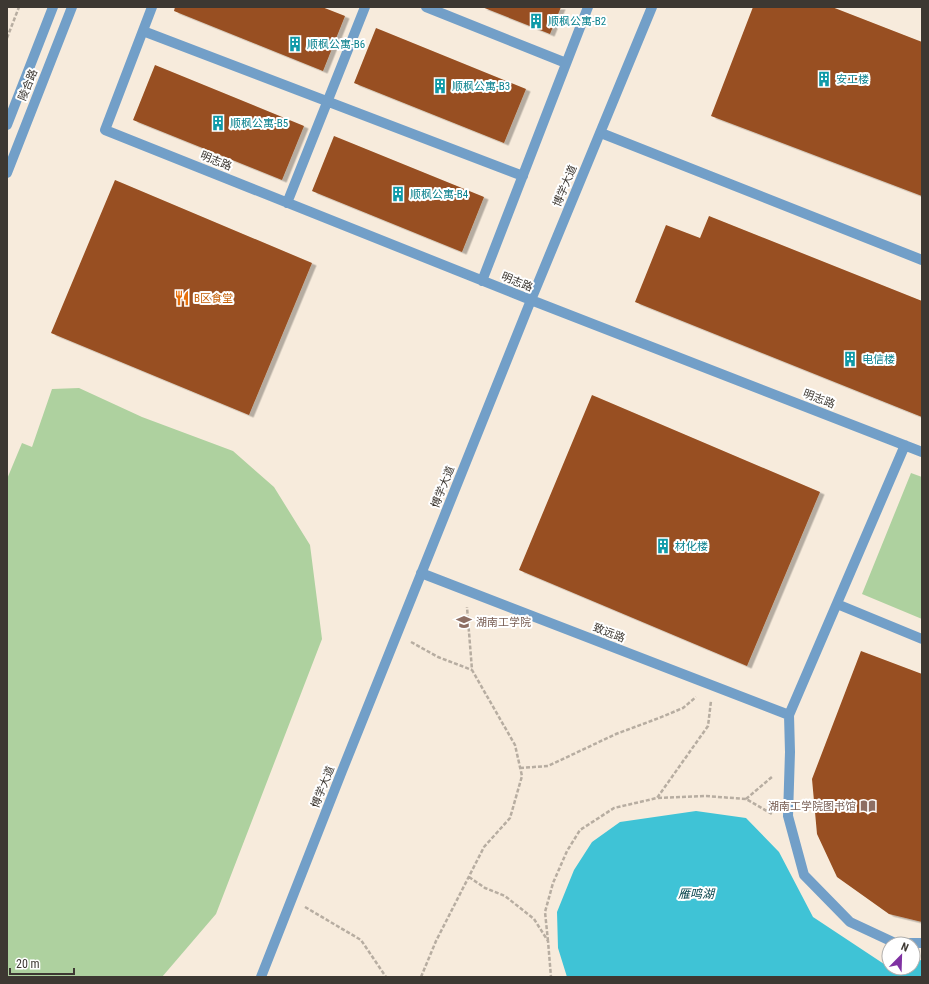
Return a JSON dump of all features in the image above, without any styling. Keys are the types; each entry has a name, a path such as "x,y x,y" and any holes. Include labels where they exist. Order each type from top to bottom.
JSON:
{"street":[{"name":"陵合路","path":"7,126 53,7"},
{"name":"陵合路","path":"7,172 72,7"},
{"path":"152,7 143,31 522,176"},
{"path":"287,202 365,7"},
{"path":"426,7 566,63"},
{"path":"482,281 588,7"},
{"name":"博学大道","path":"261,977 531,300 652,7"},
{"name":"明志路","path":"143,31 105,130 482,281 922,452"},
{"path":"7,126 22,134"},
{"path":"600,133 922,260"},
{"path":"905,445 789,715 788,816 804,875 850,922 896,943 922,943"},
{"name":"致远路","path":"421,573 789,715"},
{"path":"837,604 922,639"}],"path":[{"path":"7,38 20,7"},
{"path":"421,977 436,941 484,847 510,818 522,776 514,745 472,670 465,590"},
{"path":"397,634 438,657 472,670"},
{"path":"520,768 548,766 616,734 683,708 710,685"},
{"path":"657,798 708,726 711,698 710,685"},
{"path":"746,799 789,763"},
{"path":"550,977 551,972 545,912 553,883 567,852 580,830 614,808 657,798 706,796 746,799 790,824"},
{"path":"469,877 485,888 505,896 534,919 548,941"},
{"path":"292,899 361,940 386,977"}],"green space":[{"path":"79,388 142,417 233,451 274,487 310,545 322,639 216,914 162,977 7,977 7,479 22,443 32,447 52,389"},
{"path":"911,473 922,477 922,619 862,594"}],"water":[{"name":"雁鸣湖","path":"696,811 746,818 779,852 813,917 881,962 881,976 921,976 922,960 922,977 567,977 558,948 557,912 574,870 592,842 620,822"}],"building":[{"name":"顺枫公寓-B6","path":"175,7 322,7 345,16 323,71 174,11"},
{"name":"顺枫公寓-B2","path":"482,7 561,7 550,34"},
{"name":"安工楼","path":"753,7 832,7 922,42 922,196 711,116"},
{"name":"顺枫公寓-B3","path":"376,28 526,89 504,143 354,83"},
{"name":"顺枫公寓-B5","path":"155,65 304,126 282,180 133,120"},
{"name":"顺枫公寓-B4","path":"334,136 484,197 462,252 312,191"},
{"name":"B区食堂","path":"115,180 312,263 249,415 51,333"},
{"name":"电信楼","path":"709,216 922,301 922,417 635,302 666,225 700,238"},
{"name":"材化楼","path":"592,395 820,492 747,666 519,570"},
{"name":"湖南工学院图书馆","path":"861,651 922,674 922,922 889,914 837,877 817,834 812,779"}],"place":[{"name":"顺枫公寓-B2","path":"536,21"},
{"name":"顺枫公寓-B6","path":"295,44"},
{"name":"安工楼","path":"824,79"},
{"name":"顺枫公寓-B3","path":"440,86"},
{"name":"顺枫公寓-B5","path":"218,123"},
{"name":"顺枫公寓-B4","path":"398,194"},
{"name":"B区食堂","path":"182,298"},
{"name":"电信楼","path":"850,359"},
{"name":"材化楼","path":"663,546"},
{"name":"湖南工学院","path":"464,622"},
{"name":"湖南工学院图书馆","path":"868,806"}]}
